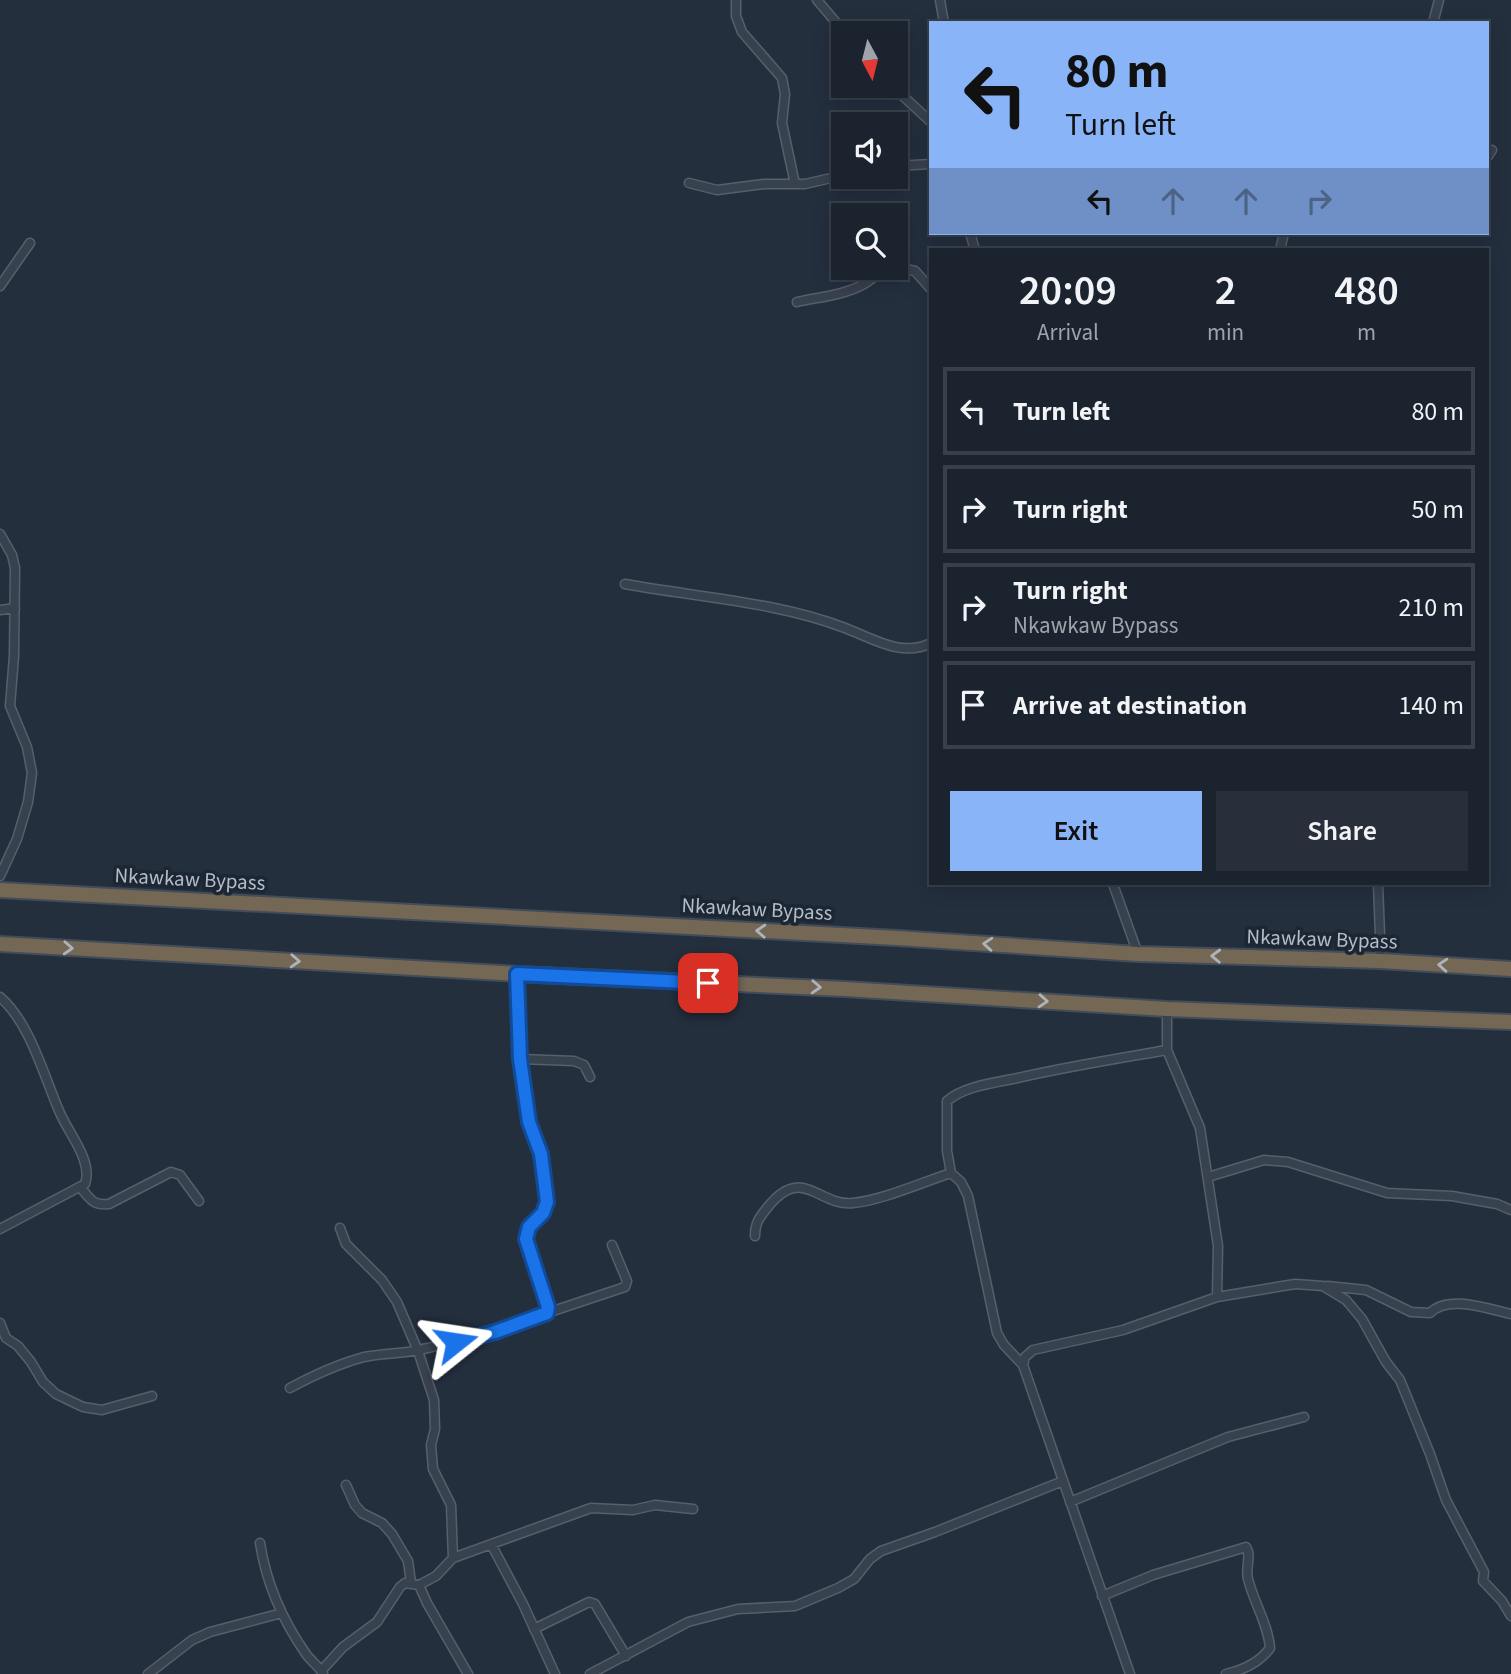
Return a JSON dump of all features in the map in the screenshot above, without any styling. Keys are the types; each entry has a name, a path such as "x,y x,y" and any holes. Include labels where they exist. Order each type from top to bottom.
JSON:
{"highway":[{"name":"Nkawkaw Bypass","path":"0,890 883,937 1138,954 1381,961 1511,969"},
{"path":"0,944 1167,1009 1511,1022"}],"street":[{"path":"736,0 736,16 742,32 782,78 785,94 782,123 795,184"},
{"path":"817,0 835,21"},
{"path":"940,0 944,21"},
{"path":"1434,21 1439,0"},
{"path":"905,98 929,120"},
{"path":"908,165 929,164"},
{"path":"689,183 717,190 764,184 805,184 831,178"},
{"path":"0,286 30,243"},
{"path":"908,270 915,271 929,288"},
{"path":"797,302 838,293 865,284 869,280"},
{"path":"0,534 12,555 15,568 10,706 27,747 32,773 30,794 17,839 0,876"},
{"path":"625,584 740,602 832,623 894,649 922,648 929,644"},
{"path":"0,610 15,608"},
{"path":"1113,885 1138,954"},
{"path":"1378,885 1381,961"},
{"path":"517,974 520,1059 529,1122 541,1154 547,1202 543,1213 529,1227 526,1239 546,1298 547,1313"},
{"path":"0,997 19,1019 83,1160 87,1179 80,1187 0,1229"},
{"path":"1167,1009 1167,1050 1200,1128 1219,1259 1217,1297"},
{"path":"1129,1674 1023,1365 1003,1345 997,1333 968,1196 961,1182 951,1173 947,1151 946,1105 947,1101 957,1094 1062,1068 1167,1050"},
{"path":"520,1059 574,1061 584,1065 590,1077"},
{"path":"1208,1177 1264,1160 1288,1162 1387,1193 1452,1196 1511,1210"},
{"path":"80,1187 94,1203 108,1204 171,1172 180,1175 199,1201"},
{"path":"755,1236 755,1224 775,1197 785,1191 800,1187 849,1204 951,1173"},
{"path":"340,1228 345,1244 382,1280 397,1302 418,1350 434,1400 435,1429 431,1446 433,1469 451,1505 453,1558"},
{"path":"290,1388 321,1371 366,1357 418,1350 495,1332 625,1287 626,1281 612,1245"},
{"path":"1023,1365 1025,1357 1033,1350 1123,1330 1217,1297 1295,1284 1366,1290 1411,1312 1430,1313 1445,1304 1471,1305 1511,1314"},
{"path":"1323,1286 1346,1300 1362,1319 1386,1362 1400,1380 1446,1500 1484,1572 1483,1581 1502,1601 1511,1616"},
{"path":"0,1322 3,1341 18,1346 32,1362 43,1382 56,1394 83,1407 102,1410 152,1396"},
{"path":"1070,1502 1228,1437 1304,1417"},
{"path":"590,1674 688,1622 738,1609 795,1605 838,1588 854,1579 870,1559 881,1551 1063,1481"},
{"path":"346,1485 355,1505 362,1513 382,1522 392,1534 408,1561 415,1584 468,1674"},
{"path":"260,1543 264,1566 282,1614 306,1655 323,1672 344,1647 377,1622 400,1587 436,1576 453,1558 591,1508 633,1510 655,1505 692,1509"},
{"path":"491,1544 555,1674"},
{"path":"1102,1596 1153,1576 1246,1547 1249,1552 1247,1574 1263,1618 1270,1648 1250,1665 1226,1674"},
{"path":"534,1629 589,1602 595,1604 626,1656"},
{"path":"148,1674 192,1640 282,1614"}],"route":[{"path":"456,1342 495,1332 547,1313 548,1307 526,1239 529,1227 543,1213 547,1202 541,1154 529,1122 520,1059 517,974 708,983"}]}
